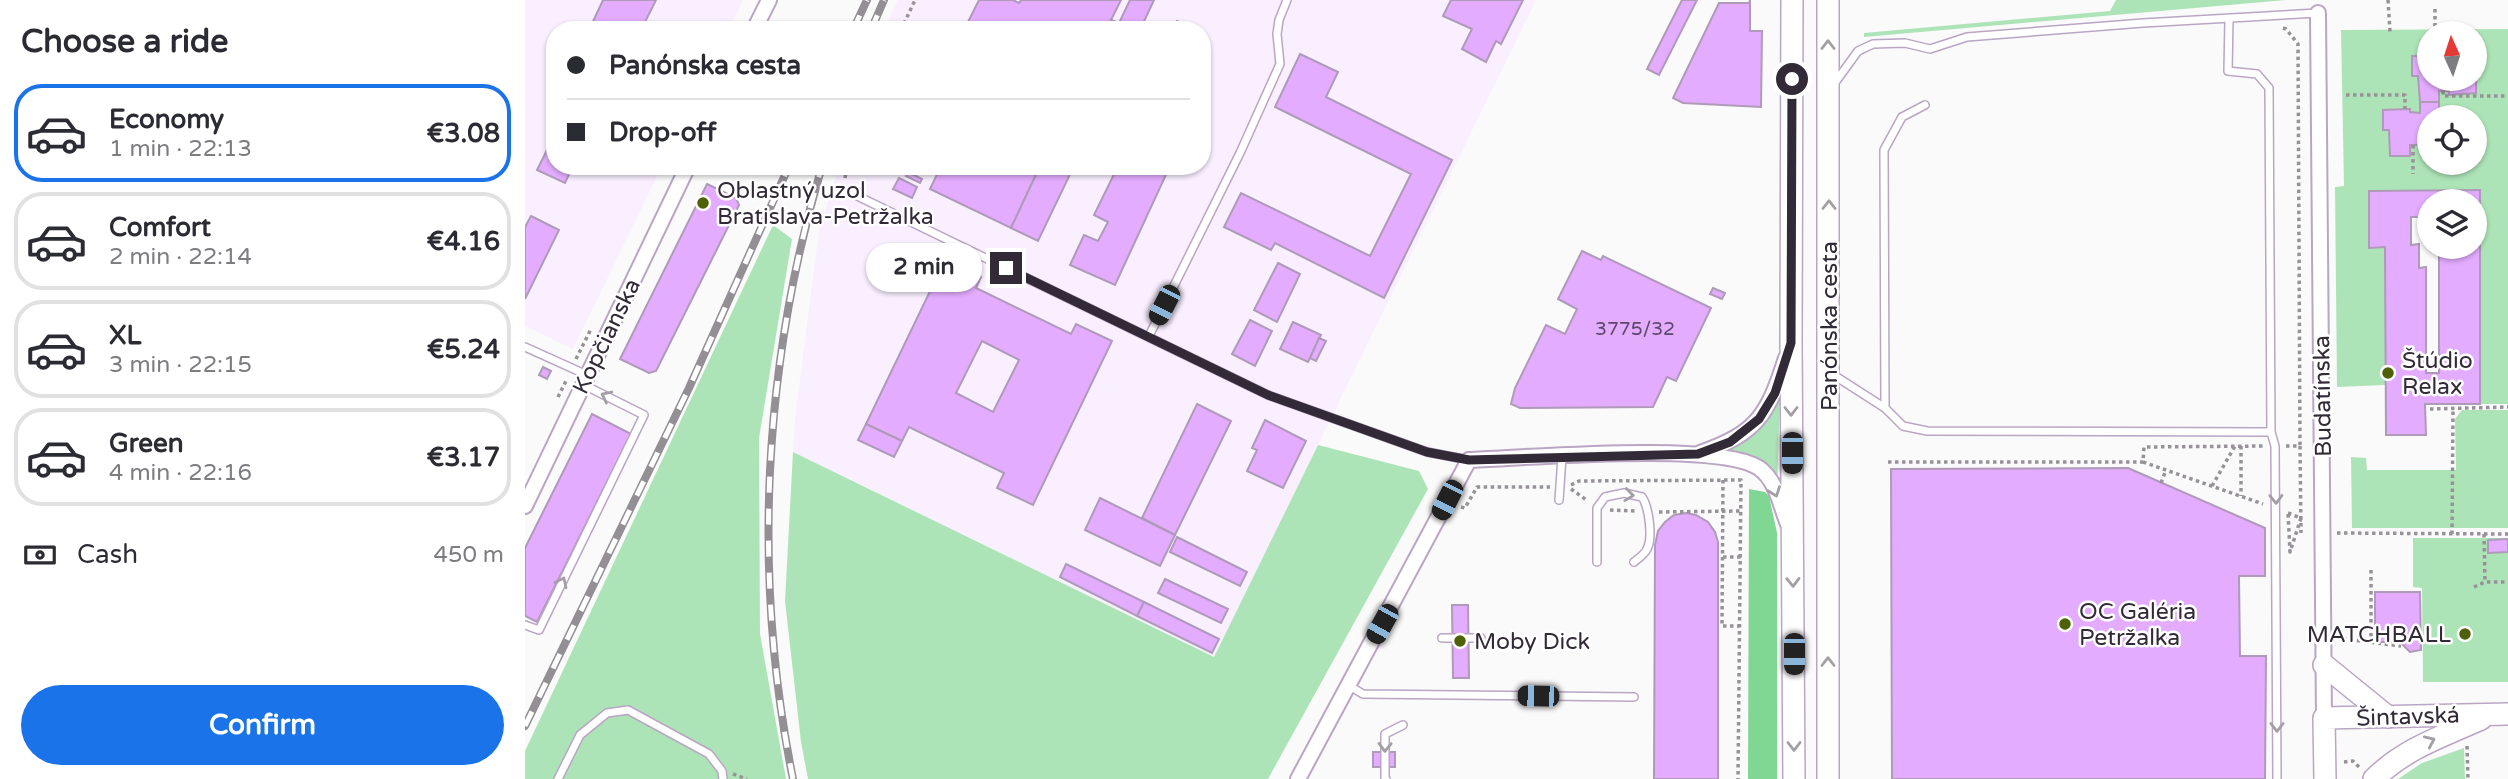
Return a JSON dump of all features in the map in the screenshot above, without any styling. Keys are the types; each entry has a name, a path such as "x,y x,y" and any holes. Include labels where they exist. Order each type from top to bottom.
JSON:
{"main road":[{"name":"Panónska cesta","path":"1792,0 1794,779"},
{"name":"Panónska cesta","path":"1828,0 1828,779"},
{"path":"2324,665 2388,717"},
{"name":"Šintavská","path":"2324,718 2500,714"},
{"name":"Šintavská","path":"2368,774 2390,765 2418,747 2500,714"},
{"name":"Budatínska","path":"2324,718 2325,779"}],"street":[{"path":"758,21 769,0"},
{"name":"Budatínska","path":"2318,13 2324,718"},
{"name":"Kopčianska","path":"525,506 684,175"},
{"path":"1698,454 1730,442 1759,419 1775,393 1791,343"},
{"path":"1298,779 1469,460 1698,454 1746,463 1763,472 1776,491 1792,536"}],"lane":[{"path":"1149,337 1240,153 1280,64 1277,34 1287,0"},
{"path":"1829,91 1855,55 1866,46 1905,43 1930,49 1967,37 2318,13"},
{"path":"2229,19 2228,71 2257,74 2269,88 2277,779"},
{"path":"1885,408 1884,150 1902,117 1925,105"},
{"path":"843,190 1268,395 1427,452 1469,460"},
{"path":"525,346 644,415 539,630 525,625"},
{"path":"1829,372 1885,408 1903,426 1927,431 2271,432"},
{"path":"1559,500 1562,457"},
{"path":"1597,562 1597,508 1602,499 1615,494 1639,495 1645,500 1649,512 1649,546 1634,562"},
{"path":"1441,638 1481,638"},
{"path":"1347,685 1363,694 1634,697"},
{"path":"558,779 580,735 607,713 628,710 709,754 722,771 723,779"},
{"path":"1387,779 1385,734 1403,725"}],"path":[{"path":"905,21 915,0"},
{"path":"2388,0 2390,32"},
{"path":"2435,9 2435,21"},
{"path":"2273,16 2274,24 2287,29 2298,44 2301,533"},
{"path":"2443,91 2443,96 2508,96"},
{"path":"2346,95 2405,95 2405,109"},
{"path":"2413,145 2413,173"},
{"path":"2430,409 2508,407"},
{"path":"2452,534 2453,409"},
{"path":"2212,486 2235,446"},
{"path":"2241,446 2241,496"},
{"path":"2143,462 2144,447 2266,446"},
{"path":"2286,446 2300,446"},
{"path":"1888,462 2143,462 2269,506"},
{"path":"2161,483 2166,470"},
{"path":"1723,480 1723,626 1740,626"},
{"path":"1465,508 1477,487 1568,486 1579,481 1741,480 1738,779"},
{"path":"1649,512 1741,511"},
{"path":"2288,513 2301,518 2298,529 2290,552 2288,513"},
{"path":"2337,533 2508,534"},
{"path":"2484,534 2485,582"},
{"path":"1723,557 1741,557"},
{"path":"2371,570 2371,643"},
{"path":"2474,587 2485,582 2508,583"},
{"path":"2350,640 2401,646"},
{"path":"2467,743 2468,779"},
{"path":"2340,762 2353,761 2368,774"}],"shaded area":[{"path":"525,0 743,0 733,21 546,21 546,175 658,175 573,349 525,326"},
{"path":"898,0 1536,0 1214,657 793,452 819,231 836,175 1211,175 1211,21 888,21"}],"green space":[{"path":"2116,0 2286,0 1864,37 1864,33 2110,11"},
{"path":"2487,29 2508,29 2508,404 2480,404 2479,259 2487,259 2487,189 2369,191 2369,247 2385,247 2385,385 2337,387 2335,187 2344,186 2341,30 2417,30 2417,91 2487,91"},
{"path":"773,225 792,239 759,438 760,634 786,779 525,779 525,751"},
{"path":"1780,399 1777,486 1761,462 1722,451 1742,443 1757,432"},
{"path":"2462,410 2508,410 2508,528 2352,528 2351,457 2366,458 2367,470 2456,470 2455,419"},
{"path":"1318,445 1419,471 1428,489 1268,779 808,779 801,742 785,601 793,452 1214,657"},
{"path":"1749,489 1765,492 1769,496 1777,533 1777,779 1748,779"},
{"name":"MATCHBALL","path":"2413,538 2508,538 2508,682 2423,682 2422,588 2413,587"},
{"path":"2464,748 2465,779 2398,779 2422,763"}],"building":[{"path":"603,0 656,0 646,21 593,21"},
{"path":"979,0 1013,0 1019,3 1021,0 1121,0 1110,21 968,21"},
{"path":"1130,0 1154,0 1144,21 1120,21"},
{"path":"1451,0 1523,0 1501,44 1496,41 1486,62 1462,49 1472,29 1443,16"},
{"path":"1682,0 1697,0 1659,75 1647,69"},
{"path":"1750,0 1750,31 1762,31 1761,107 1683,103 1673,98 1719,3 1749,3"},
{"path":"1300,54 1338,72 1326,97 1452,160 1384,298 1275,243 1271,250 1224,227 1241,193 1370,256 1411,174 1275,107"},
{"path":"2412,56 2417,56 2417,76 2412,76"},
{"path":"2419,91 2439,91 2439,102 2420,102"},
{"path":"2449,91 2476,91 2476,93 2449,95"},
{"path":"2420,102 2439,102 2439,105 2420,105"},
{"path":"2410,109 2410,112 2417,113 2417,145 2410,145 2410,156 2390,156 2389,130 2383,130 2383,110"},
{"path":"546,152 546,174 537,170"},
{"path":"548,175 569,175 565,183"},
{"path":"914,175 922,179 920,183 906,176"},
{"path":"937,175 1036,175 1011,228 930,189"},
{"path":"1036,175 1070,175 1038,241 1011,228"},
{"path":"1114,175 1166,175 1115,285 1070,265 1084,235 1098,241 1108,222 1094,215"},
{"path":"899,178 917,187 912,198 893,189"},
{"path":"707,184 736,198 739,205 656,371 649,373 620,359"},
{"path":"2369,191 2417,191 2417,217 2411,217 2411,245 2417,244 2419,268 2426,267 2426,373 2439,373 2439,259 2480,259 2480,404 2425,404 2426,435 2386,435 2385,247 2369,248"},
{"path":"531,216 559,230 525,299 525,227"},
{"path":"1582,251 1601,260 1603,256 1711,308 1676,381 1667,377 1653,407 1520,408 1511,404 1515,388 1546,325 1565,334 1577,309 1558,299"},
{"path":"945,260 981,277 976,288 1071,334 1076,324 1112,341 1033,505 997,488 1004,473 909,427 902,441 866,424","holes":["982,341 1019,360 993,412 956,393"]},
{"path":"1278,263 1300,274 1277,322 1254,310"},
{"path":"1713,288 1725,293 1722,299 1710,294"},
{"path":"1250,320 1272,331 1255,366 1232,354"},
{"path":"1293,322 1321,335 1308,362 1280,349"},
{"path":"1319,338 1326,341 1316,361 1310,358"},
{"path":"543,367 551,371 547,379 539,375"},
{"path":"1197,404 1231,421 1175,535 1142,518"},
{"path":"592,414 631,434 537,622 525,616 525,548"},
{"path":"1265,420 1306,441 1283,488 1247,471 1257,450 1252,448"},
{"path":"866,424 902,441 894,457 858,440"},
{"name":"OC Galéria Petržalka","path":"2128,468 2265,528 2265,576 2239,576 2240,656 2266,656 2265,779 1892,779 1891,469"},
{"path":"1100,498 1175,535 1160,566 1085,530"},
{"path":"1686,513 1708,522 1718,542 1718,779 1654,779 1655,545 1658,531 1665,522 1674,515"},
{"path":"1177,537 1247,572 1240,586 1170,552"},
{"path":"2508,539 2508,552 2488,553 2488,540"},
{"path":"1066,564 1144,602 1137,616 1060,577"},
{"path":"1165,579 1228,609 1221,623 1158,593"},
{"path":"2375,592 2420,592 2421,650 2410,652 2400,642 2375,642"},
{"path":"1144,602 1219,639 1212,653 1137,616"},
{"name":"Moby Dick","path":"1452,605 1468,605 1469,678 1453,678"},
{"path":"1373,752 1395,752 1395,767 1373,767"}],"railway":[{"path":"857,21 867,0"},
{"path":"875,21 884,0"},
{"path":"525,726 689,388 785,175"},
{"path":"793,779 780,703 772,626 770,471 776,394 787,317 802,241 820,175"}],"place":[{"name":"Oblastný uzol Bratislava-Petržalka","path":"703,203"},
{"name":"Štúdio Relax","path":"2388,373"},
{"name":"OC Galéria Petržalka","path":"2065,624"},
{"name":"MATCHBALL","path":"2465,634"},
{"name":"Moby Dick","path":"1460,641"}],"route":[{"path":"1006,268 1268,395 1427,452 1469,460 1698,454 1730,442 1752,426 1766,411 1775,393 1791,343 1792,79"}]}
